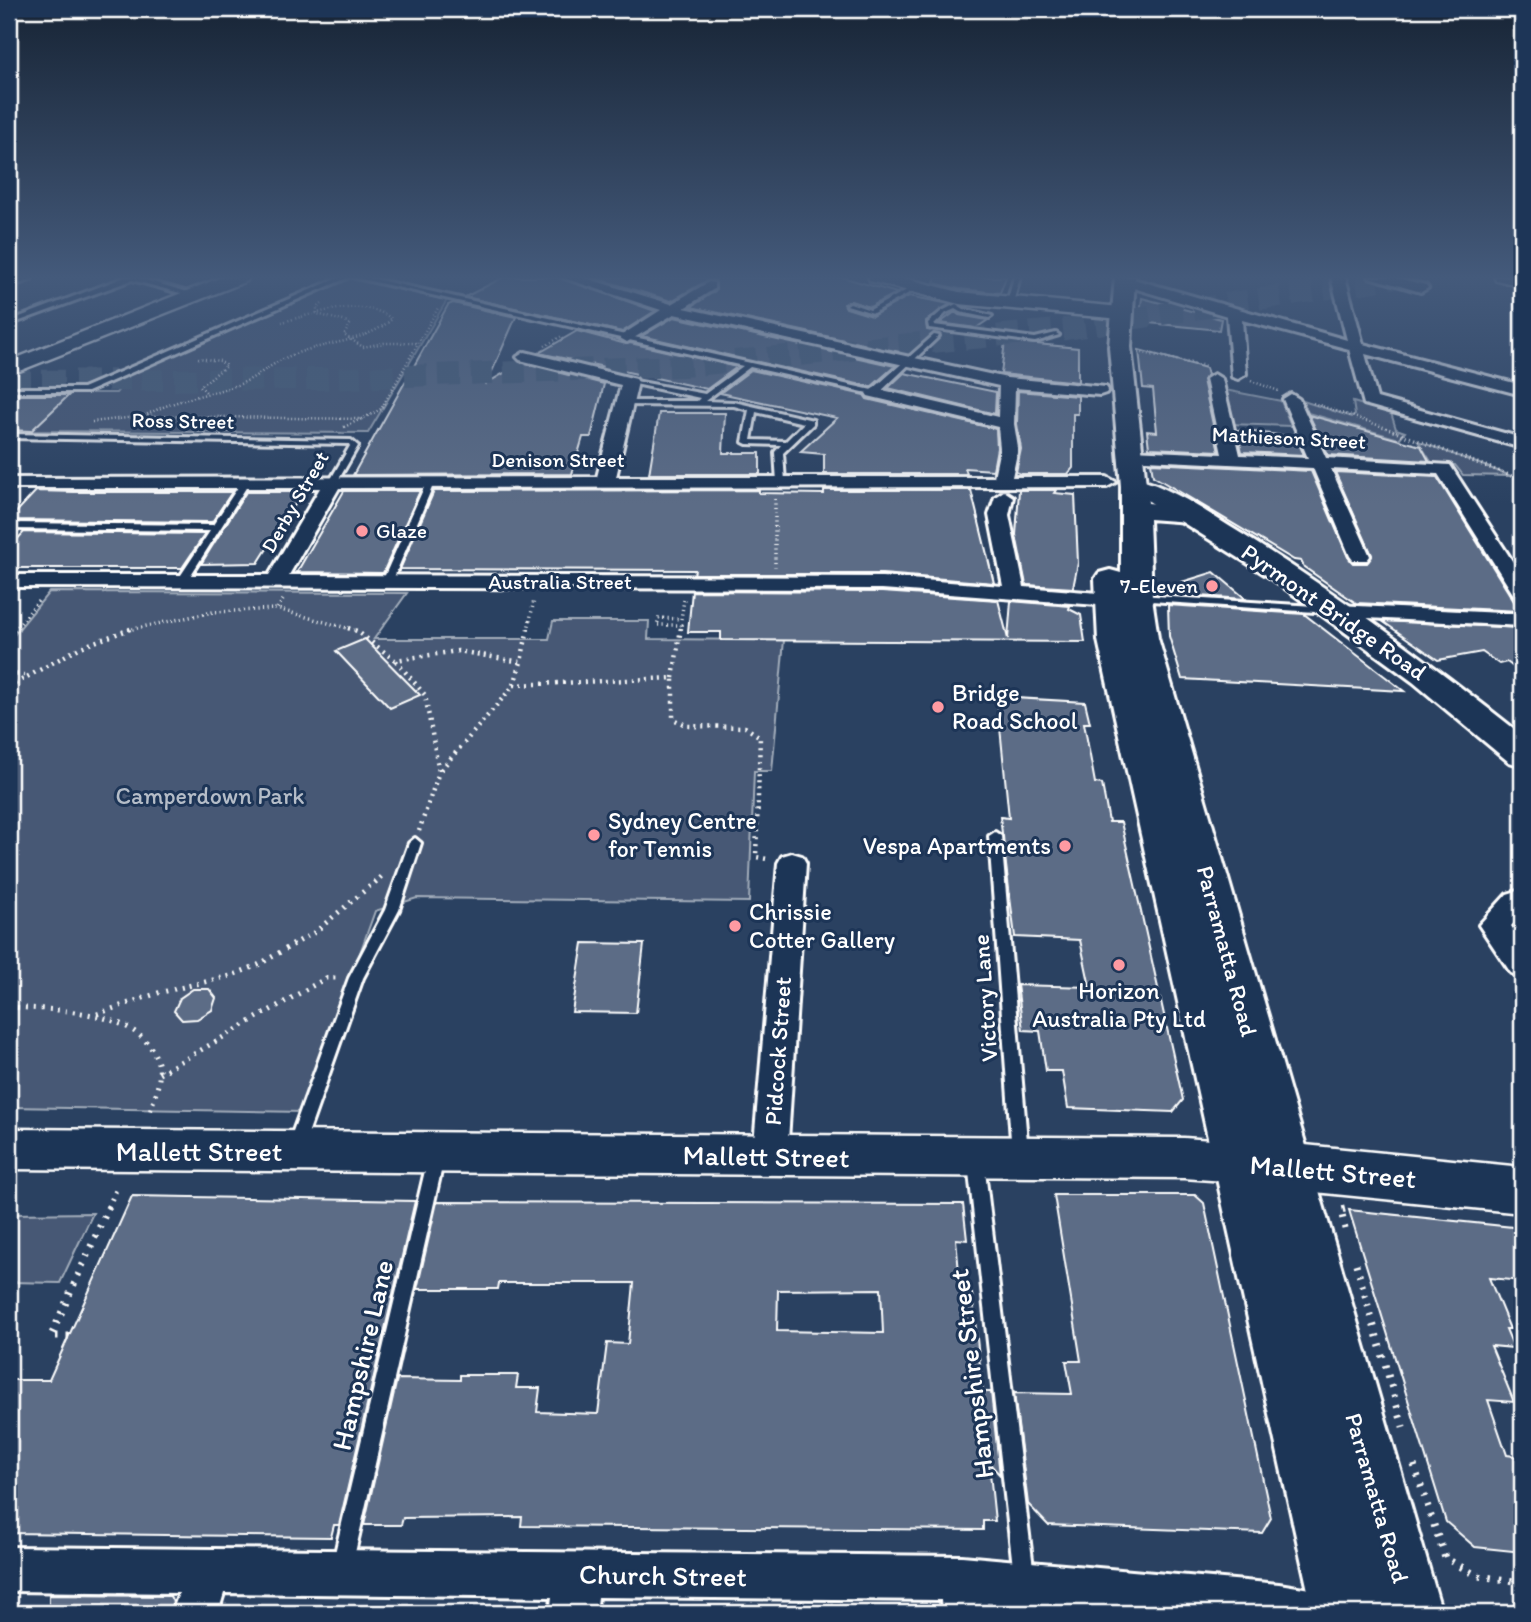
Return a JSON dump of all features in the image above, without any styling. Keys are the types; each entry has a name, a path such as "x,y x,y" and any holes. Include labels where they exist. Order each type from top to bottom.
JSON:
{"main road":[{"path":"9,369 50,353"},
{"name":"Parramatta Road","path":"1102,416 1100,390 1103,353"},
{"name":"Parramatta Road","path":"1117,353 1121,360 1124,599 1142,638 1262,1164 1347,1613"},
{"name":"Pyrmont Bridge Road","path":"1123,478 1189,514 1285,574 1425,675 1522,754"},
{"name":"Parramatta Road","path":"1262,1164 1409,1613"},
{"name":"Mallett Street","path":"1262,1164 1522,1190"}],"street":[{"path":"864,353 1007,383 1100,390"},
{"path":"1240,353 1243,377"},
{"path":"1357,353 1370,401 1522,443"},
{"path":"1378,353 1522,390"},
{"path":"525,357 630,382 605,483"},
{"path":"1216,373 1232,458"},
{"path":"1007,383 1006,424 1009,448 999,515 1015,592"},
{"path":"874,393 1006,424"},
{"path":"1290,397 1360,556"},
{"name":"Mathieson Street","path":"1123,478 1232,458 1444,469 1522,592"},
{"name":"Denison Street","path":"9,483 781,482 1003,489 1017,484 1123,478"},
{"name":"Derby Street","path":"285,581 332,484"},
{"path":"9,599 16,581"},
{"name":"Australia Street","path":"16,581 882,583 1124,599"},
{"path":"1337,611 1522,620"},
{"name":"Pidcock Street","path":"770,1156 792,863"},
{"path":"1522,903 1517,902 1494,925 1522,965"},
{"name":"Mallett Street","path":"9,1149 1184,1158 1262,1164"},
{"name":"Church Street","path":"9,1569 341,1570 576,1594 963,1596 1024,1583 1316,1613"},
{"path":"195,1613 208,1571"}],"lane":[{"path":"9,390 85,390 171,353"},
{"path":"693,353 874,393 917,353"},
{"path":"697,404 748,365"},
{"path":"630,382 706,397"},
{"path":"624,403 734,404 810,422 779,452 781,482"},
{"path":"753,408 747,442 786,443"},
{"name":"Ross Street","path":"9,436 337,440 351,442 354,446"},
{"name":"Derby Street","path":"332,484 354,446"},
{"path":"182,581 245,483"},
{"path":"387,582 430,483"},
{"path":"9,526 216,528"},
{"path":"1124,599 1337,611"},
{"name":"Victory Lane","path":"995,835 1020,1158"},
{"path":"293,1152 356,978 392,910 415,843"},
{"name":"Hampshire Lane","path":"341,1570 438,1153"},
{"name":"Hampshire Street","path":"975,1158 1024,1583"}],"path":[{"path":"198,353 199,358"},
{"path":"144,416 168,403 243,383 266,367 298,353"},
{"path":"64,437 97,421 144,416 362,419 381,409 411,353"},
{"path":"525,357 533,353"},
{"path":"1139,353 1216,373"},
{"path":"186,359 220,360 226,366 219,374 202,382 200,386 206,391"},
{"path":"1243,377 1290,397"},
{"path":"1312,403 1435,445 1522,480"},
{"path":"775,582 775,493 781,482"},
{"path":"277,609 285,581"},
{"path":"97,1014 178,987 233,975 292,948 360,898 415,843 439,772 514,685 538,582"},
{"path":"686,582 673,678 673,719 688,726 745,727 760,737 756,857 792,863"},
{"path":"9,638 44,593"},
{"path":"9,687 74,650 148,623 214,611 277,609 357,631 395,660 425,695 439,772"},
{"path":"681,618 659,618 657,625 681,625"},
{"path":"395,660 458,651 520,662"},
{"path":"9,674 26,675"},
{"path":"514,685 673,678"},
{"path":"159,1074 326,978 356,978"},
{"path":"9,1007 97,1014 134,1032 151,1047 158,1061 159,1074 149,1116"},
{"path":"69,1336 51,1336 118,1186"},
{"path":"1347,1235 1341,1210 1356,1205"},
{"path":"1354,1259 1406,1436"},
{"path":"1413,1461 1445,1558 1478,1576 1522,1582"}],"green space":[{"path":"178,353 416,353 368,433 31,431 71,393 116,393 123,385 103,385"},
{"path":"1220,389 1281,401 1291,426 1228,424"},
{"path":"1303,401 1352,417 1355,415 1353,402 1391,413 1396,429 1405,432 1399,439 1308,413"},
{"path":"1418,441 1511,476 1463,475 1455,465 1432,463"},
{"name":"Camperdown Park","path":"49,592 407,593 374,639 549,639 553,621 649,621 648,639 784,640 772,771 754,771 749,902 417,898 375,911 303,1112 9,1107 9,641"},
{"path":"93,1213 60,1283 9,1282 9,1214"}],"building":[{"path":"421,353 500,353 487,383 521,363 604,384 591,437 583,437 572,474 353,475"},
{"path":"539,353 673,353 737,367 707,389"},
{"path":"717,353 835,353 895,366 871,387"},
{"path":"1004,353 1078,353 1078,382 1001,374"},
{"path":"1139,353 1149,353 1206,368 1208,375 1203,380 1219,451 1149,448 1147,431 1157,432 1153,389 1143,388"},
{"path":"751,370 864,395 867,399 996,429 997,448 993,470 965,468 967,474 824,474 824,454 800,452 837,418 720,393"},
{"path":"904,373 996,392 995,414 888,388"},
{"path":"1018,391 1078,396 1078,414 1073,414 1073,468 1068,474 1016,472 1021,449 1017,424"},
{"path":"9,395 69,395 31,431 9,430"},
{"path":"659,413 725,413 723,453 760,453 760,474 649,474"},
{"path":"1309,415 1421,446 1429,461 1328,455"},
{"path":"1237,430 1296,437 1304,455 1242,452"},
{"path":"1151,463 1311,471 1353,563 1367,563 1372,555 1335,472 1437,477 1520,611 1356,603 1304,567 1301,561 1294,560 1153,476"},
{"path":"759,490 759,493 824,494 824,490 971,490 994,583 882,574 400,569 434,491"},
{"path":"1019,490 1056,490 1054,493 1075,495 1078,563 1073,588 1026,585 1016,535"},
{"path":"36,491 232,492 212,522 9,520"},
{"name":"Glaze","path":"344,491 420,491 383,573 297,572"},
{"path":"246,492 303,492 258,563 201,564"},
{"path":"24,532 205,534 182,568 9,568 9,548"},
{"path":"1214,572 1246,599 1199,596 1182,582"},
{"path":"692,591 882,592 998,600 1008,639 1011,601 1070,606 1069,609 1081,615 1085,642 721,640 721,632 688,632"},
{"path":"1168,605 1304,614 1404,691 1182,679 1169,636"},
{"path":"1382,621 1522,628 1522,674 1507,662 1499,664 1482,652 1438,660"},
{"path":"365,639 420,695 390,708 336,651"},
{"path":"997,697 1085,702 1090,723 1084,723 1095,783 1102,784 1109,822 1121,822 1183,1100 1173,1112 1068,1108 1062,1071 1046,1071 1040,1031 1023,1030 1017,985 1090,987 1080,940 1015,937 1000,817 1009,818"},
{"path":"583,943 644,944 636,1013 572,1012"},
{"path":"193,989 209,989 216,998 212,1010 197,1019 182,1020 174,1011 180,998"},
{"path":"1054,1195 1195,1195 1204,1203 1271,1518 1262,1533 1048,1525 1028,1504 1014,1393 1072,1394 1066,1361 1081,1361"},
{"path":"132,1196 415,1201 339,1525 334,1525 331,1537 9,1533 9,1380 49,1380"},
{"path":"437,1202 963,1204 967,1240 956,1239 961,1294 972,1294 983,1392 991,1392 1000,1475 989,1463 995,1521 983,1521 983,1530 521,1526 522,1517 403,1518 401,1525 364,1525 397,1379 460,1380 460,1375 518,1375 516,1388 540,1388 537,1412 598,1414 607,1343 628,1344 634,1283 499,1283 498,1289 417,1289","holes":["881,1289 883,1333 777,1331 778,1290"]},
{"path":"1349,1210 1522,1228 1522,1281 1489,1278 1510,1329 1506,1329 1514,1348 1491,1346 1514,1402 1488,1400 1507,1455 1522,1457 1522,1552 1475,1547 1446,1522"},
{"path":"49,1595 170,1596 173,1602 170,1613 49,1613"}],"tunnel":[{"path":"9,381 322,379 683,366 821,353"}],"place":[{"name":"Glaze","path":"362,531"},
{"name":"7-Eleven","path":"1212,586"},
{"name":"Bridge Road School","path":"938,707"},
{"name":"Sydney Centre for Tennis","path":"594,835"},
{"name":"Vespa Apartments","path":"1065,846"},
{"name":"Chrissie Cotter Gallery","path":"735,926"},
{"name":"Horizon Australia Pty Ltd","path":"1119,965"}]}
